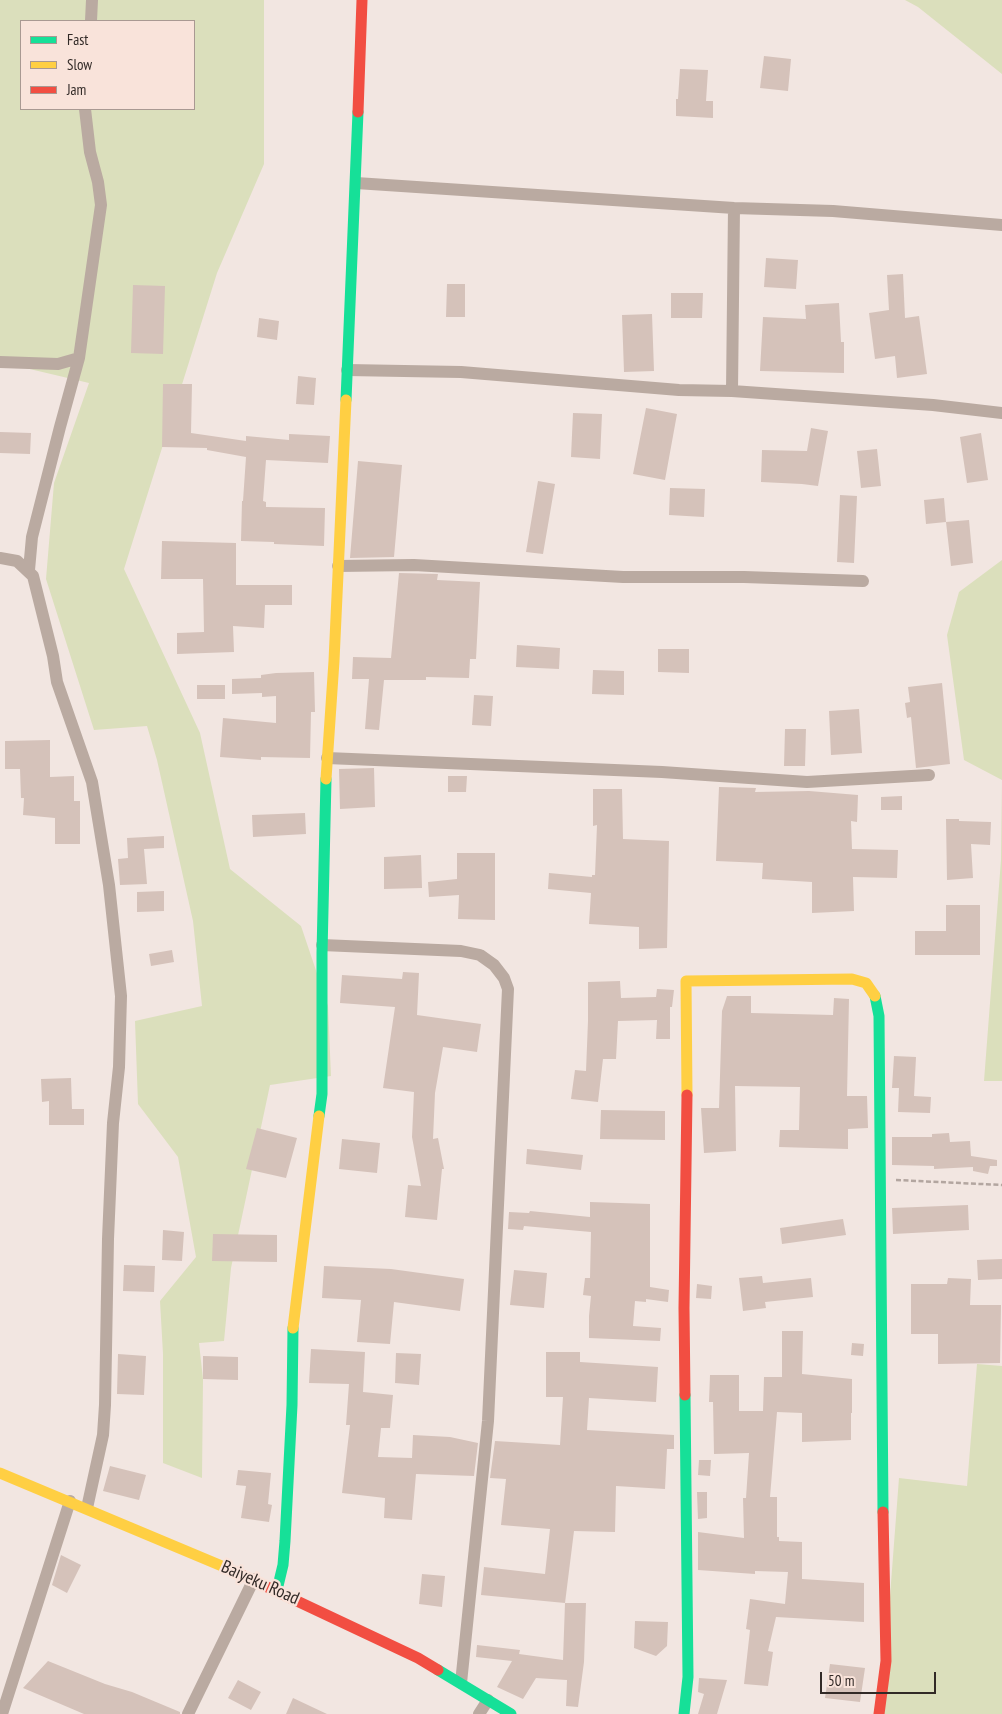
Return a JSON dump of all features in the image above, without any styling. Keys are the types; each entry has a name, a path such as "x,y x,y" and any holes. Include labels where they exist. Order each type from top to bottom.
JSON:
{"street":[{"path":"92,0 92,20"},
{"path":"277,1590 283,1565 285,1541 292,1405 293,1322 322,1094 322,945 327,758 334,661 356,183 362,0"},
{"path":"28,570 32,536 79,358 101,205 98,182 90,152 85,110"},
{"path":"356,183 734,208 834,211 1002,225"},
{"path":"732,392 734,208"},
{"path":"0,362 58,364 79,358"},
{"path":"58,364 74,376"},
{"path":"347,370 461,372 679,390 933,406 1002,413"},
{"path":"0,558 17,561 33,576 58,682 92,782 109,885 121,996 108,1239 105,1405 103,1435 87,1508"},
{"path":"338,566 414,565 623,577 744,577 863,581"},
{"path":"327,758 662,772 806,782 929,775"},
{"path":"322,945 461,951 480,955 494,965 504,978 508,989 488,1421 461,1684"},
{"path":"684,1714 688,1677 684,1318 687,1113 686,981 852,979 866,983 871,988 875,994 879,1016 882,1474 886,1661 880,1714"},
{"name":"Baiyeku Road","path":"0,1473 87,1508 277,1590 418,1658 511,1714"},
{"path":"2,1714 70,1501"},
{"path":"188,1714 254,1580"},
{"path":"479,1714 488,1700"}],"path":[{"path":"880,1180 1002,1185"}],"green space":[{"path":"0,0 264,0 264,164 217,273 124,569 200,733 230,869 301,926 328,1006 331,1076 270,1085 231,1268 224,1341 199,1343 203,1379 202,1478 163,1463 163,1354 160,1301 196,1257 178,1157 138,1104 135,1021 202,1006 193,921 157,760 147,726 94,730 46,579 54,483 89,383 0,362"},
{"path":"905,0 1002,0 1002,74 918,7"},
{"path":"1002,560 1002,780 964,760 947,635 959,592"},
{"path":"1002,780 1002,1081 984,1081 1001,860"},
{"path":"977,1364 1002,1366 1002,1714 881,1714 899,1478 967,1486"}],"building":[{"path":"764,56 791,59 788,91 760,88"},
{"path":"680,69 708,70 706,101 713,101 713,118 676,116"},
{"path":"766,258 798,260 796,289 764,287"},
{"path":"903,274 905,318 919,316 927,374 897,378 895,356 875,359 869,313 889,310 887,275"},
{"path":"447,284 465,284 465,317 446,317"},
{"path":"133,285 165,286 163,354 131,353"},
{"path":"671,293 703,293 702,318 671,318"},
{"path":"839,303 841,342 844,342 844,373 760,371 763,317 806,319 805,305"},
{"path":"652,314 654,371 624,372 622,315"},
{"path":"259,318 279,321 277,340 257,337"},
{"path":"298,376 316,378 314,405 296,404"},
{"path":"163,384 192,384 191,433 246,441 246,436 289,440 289,434 330,436 328,463 266,460 263,501 266,502 266,507 325,508 324,546 241,541 246,457 207,450 207,448 162,447"},
{"path":"646,408 677,414 665,480 633,474"},
{"path":"573,413 602,414 600,459 571,457"},
{"path":"811,428 828,431 818,486 761,482 762,450 807,451"},
{"path":"0,432 31,433 30,454 0,453"},
{"path":"981,433 988,480 967,483 960,437"},
{"path":"877,449 881,486 861,488 857,451"},
{"path":"358,461 402,465 394,557 350,558"},
{"path":"538,481 555,484 543,554 526,552"},
{"path":"670,488 705,489 704,517 669,515"},
{"path":"840,495 857,496 854,563 837,562"},
{"path":"944,498 946,522 926,524 924,500"},
{"path":"969,520 973,563 951,566 946,522"},
{"path":"162,541 236,543 236,585 292,585 292,605 265,605 264,628 233,626 234,652 177,654 177,633 204,632 203,579 161,579"},
{"path":"399,573 438,574 437,580 480,582 476,659 470,659 469,678 426,677 426,680 384,680 379,730 365,729 369,679 352,679 353,657 391,658"},
{"path":"517,645 560,648 559,669 516,667"},
{"path":"658,649 689,649 689,673 658,672"},
{"path":"593,670 624,671 624,695 592,694"},
{"path":"314,672 315,712 311,712 310,758 261,757 261,760 220,757 223,718 276,723 276,696 262,697 262,693 232,694 232,679 261,678 261,675 276,673"},
{"path":"942,683 950,764 916,768 911,717 907,718 905,703 910,702 908,687"},
{"path":"197,685 225,685 225,699 197,699"},
{"path":"474,695 493,696 491,726 472,725"},
{"path":"859,709 862,753 831,755 829,711"},
{"path":"785,729 806,729 805,766 784,766"},
{"path":"50,740 50,777 74,776 74,801 80,801 80,844 55,844 55,818 23,815 24,798 21,798 20,769 5,769 5,741"},
{"path":"374,768 375,807 340,809 339,769"},
{"path":"448,776 467,776 466,792 448,792"},
{"path":"719,787 756,788 755,792 809,791 858,795 857,822 851,821 852,849 898,850 897,878 853,877 854,911 812,913 812,882 762,879 763,863 716,861"},
{"path":"593,789 622,789 623,839 669,841 667,948 639,949 639,927 589,924 591,893 548,889 549,873 592,877 592,875 595,875 597,825 593,826"},
{"path":"902,796 902,810 881,810 881,797"},
{"path":"305,813 306,834 253,837 252,815"},
{"path":"946,819 991,822 990,845 971,844 973,878 947,880"},
{"path":"164,836 164,848 144,849 147,884 120,885 118,859 128,858 127,838"},
{"path":"457,853 495,853 495,920 458,919 459,895 429,897 428,882 457,879"},
{"path":"421,855 422,888 384,889 384,857"},
{"path":"164,891 164,911 137,912 137,892"},
{"path":"946,905 980,905 980,955 915,955 915,931 946,931"},
{"path":"172,950 174,962 151,966 149,954"},
{"path":"403,972 419,973 417,1015 481,1024 477,1052 443,1047 435,1093 433,1139 438,1138 444,1169 442,1169 437,1220 405,1217 408,1185 421,1186 412,1137 414,1092 383,1088 395,1007 340,1003 342,975 402,979"},
{"path":"620,981 621,998 656,997 657,989 674,990 672,1007 670,1007 670,1039 656,1039 657,1020 618,1021 616,1059 603,1059 598,1102 571,1099 575,1070 586,1071 588,982"},
{"path":"727,996 751,996 751,1013 833,1015 834,998 849,999 847,1096 867,1096 868,1128 848,1129 848,1149 779,1147 780,1130 799,1130 800,1087 735,1086 736,1151 704,1153 701,1108 719,1108 722,1011"},
{"path":"894,1056 916,1057 914,1096 931,1097 930,1113 898,1112 899,1088 892,1088"},
{"path":"71,1078 72,1109 84,1109 84,1125 49,1125 49,1101 42,1102 41,1079"},
{"path":"601,1110 665,1111 665,1140 600,1139"},
{"path":"257,1128 297,1138 286,1178 246,1169"},
{"path":"949,1133 950,1142 970,1141 971,1156 997,1160 997,1166 990,1166 988,1174 973,1171 973,1167 934,1169 934,1166 892,1165 892,1137 932,1137 932,1134"},
{"path":"342,1139 380,1143 377,1173 339,1169"},
{"path":"527,1149 583,1155 581,1170 526,1164"},
{"path":"590,1202 650,1204 650,1287 669,1290 668,1302 646,1299 646,1302 635,1301 633,1326 661,1328 660,1341 589,1338 591,1296 583,1295 585,1278 590,1278 591,1232 524,1226 523,1230 508,1229 509,1212 529,1213 530,1211 590,1217"},
{"path":"968,1205 969,1230 893,1234 892,1208"},
{"path":"843,1219 846,1235 782,1244 780,1228"},
{"path":"163,1230 184,1232 182,1261 162,1260"},
{"path":"213,1234 277,1235 277,1262 212,1261"},
{"path":"1002,1259 1002,1279 978,1280 977,1260"},
{"path":"124,1265 155,1266 154,1292 123,1291"},
{"path":"324,1266 391,1269 464,1279 460,1311 394,1302 390,1344 357,1342 361,1300 322,1298"},
{"path":"514,1270 547,1273 544,1308 510,1305"},
{"path":"762,1276 763,1283 811,1278 813,1297 765,1302 766,1308 743,1311 739,1278"},
{"path":"948,1278 971,1279 970,1305 1001,1305 1000,1363 938,1364 938,1334 911,1334 911,1284 947,1284"},
{"path":"697,1284 712,1286 711,1299 696,1298"},
{"path":"782,1331 803,1331 802,1374 852,1379 852,1413 851,1440 802,1442 802,1413 777,1412 770,1497 777,1497 777,1537 779,1537 779,1541 802,1542 802,1579 864,1583 864,1622 776,1617 768,1651 773,1652 768,1686 744,1684 750,1630 746,1629 750,1599 785,1604 788,1572 755,1571 755,1574 698,1570 698,1532 744,1538 743,1498 746,1498 749,1453 714,1454 713,1402 709,1402 710,1375 739,1375 739,1411 763,1411 764,1377 782,1377"},
{"path":"852,1343 864,1344 863,1356 851,1355"},
{"path":"311,1349 365,1352 363,1392 393,1395 390,1428 381,1428 378,1457 412,1458 413,1435 450,1437 478,1443 474,1476 416,1474 412,1520 384,1518 385,1498 342,1493 350,1425 346,1425 349,1384 309,1383"},
{"path":"546,1352 580,1352 580,1362 658,1367 656,1402 589,1398 587,1430 674,1435 674,1449 667,1449 665,1489 616,1486 615,1532 574,1531 565,1603 481,1595 484,1567 545,1574 550,1529 501,1525 506,1479 490,1478 495,1441 560,1445 563,1397 546,1397"},
{"path":"396,1353 421,1354 419,1385 395,1383"},
{"path":"118,1354 146,1356 144,1395 117,1394"},
{"path":"203,1356 238,1357 238,1380 203,1379"},
{"path":"699,1460 711,1460 710,1476 698,1475"},
{"path":"110,1466 146,1475 139,1500 103,1491"},
{"path":"238,1470 271,1473 268,1504 272,1505 269,1522 241,1518 246,1486 236,1485"},
{"path":"697,1492 707,1492 707,1518 698,1519"},
{"path":"61,1555 81,1565 67,1593 52,1585"},
{"path":"422,1574 445,1576 442,1607 419,1604"},
{"path":"565,1603 586,1603 584,1662 578,1707 566,1706 567,1680 536,1678 523,1699 497,1687 512,1661 476,1657 477,1645 520,1650 519,1654 563,1660"},
{"path":"635,1621 668,1622 667,1646 656,1656 634,1648"},
{"path":"48,1661 105,1684 132,1692 180,1712 180,1714 84,1714 23,1688"},
{"path":"830,1664 865,1668 860,1702 825,1698"},
{"path":"699,1678 727,1680 717,1714 698,1714 704,1694 698,1692"},
{"path":"238,1680 261,1692 251,1710 228,1698"},
{"path":"293,1698 327,1714 286,1714"}],"traffic: fast":[{"path":"346,400 358,112"},
{"path":"319,1116 322,1094 322,953 326,779"},
{"path":"875,996 879,1016 883,1512"},
{"path":"277,1590 283,1565 285,1541 292,1405 293,1328"},
{"path":"684,1714 688,1677 685,1395"},
{"path":"438,1670 511,1714"}],"traffic: slow":[{"path":"326,779 334,661 346,400"},
{"path":"687,1095 686,981 852,979 866,983 875,996"},
{"path":"293,1328 319,1116"},
{"path":"0,1473 229,1569"}],"traffic: jam":[{"path":"358,112 362,0"},
{"path":"685,1395 684,1308 687,1095"},
{"path":"879,1714 886,1661 883,1512"},
{"path":"229,1569 418,1658 438,1670"}]}
